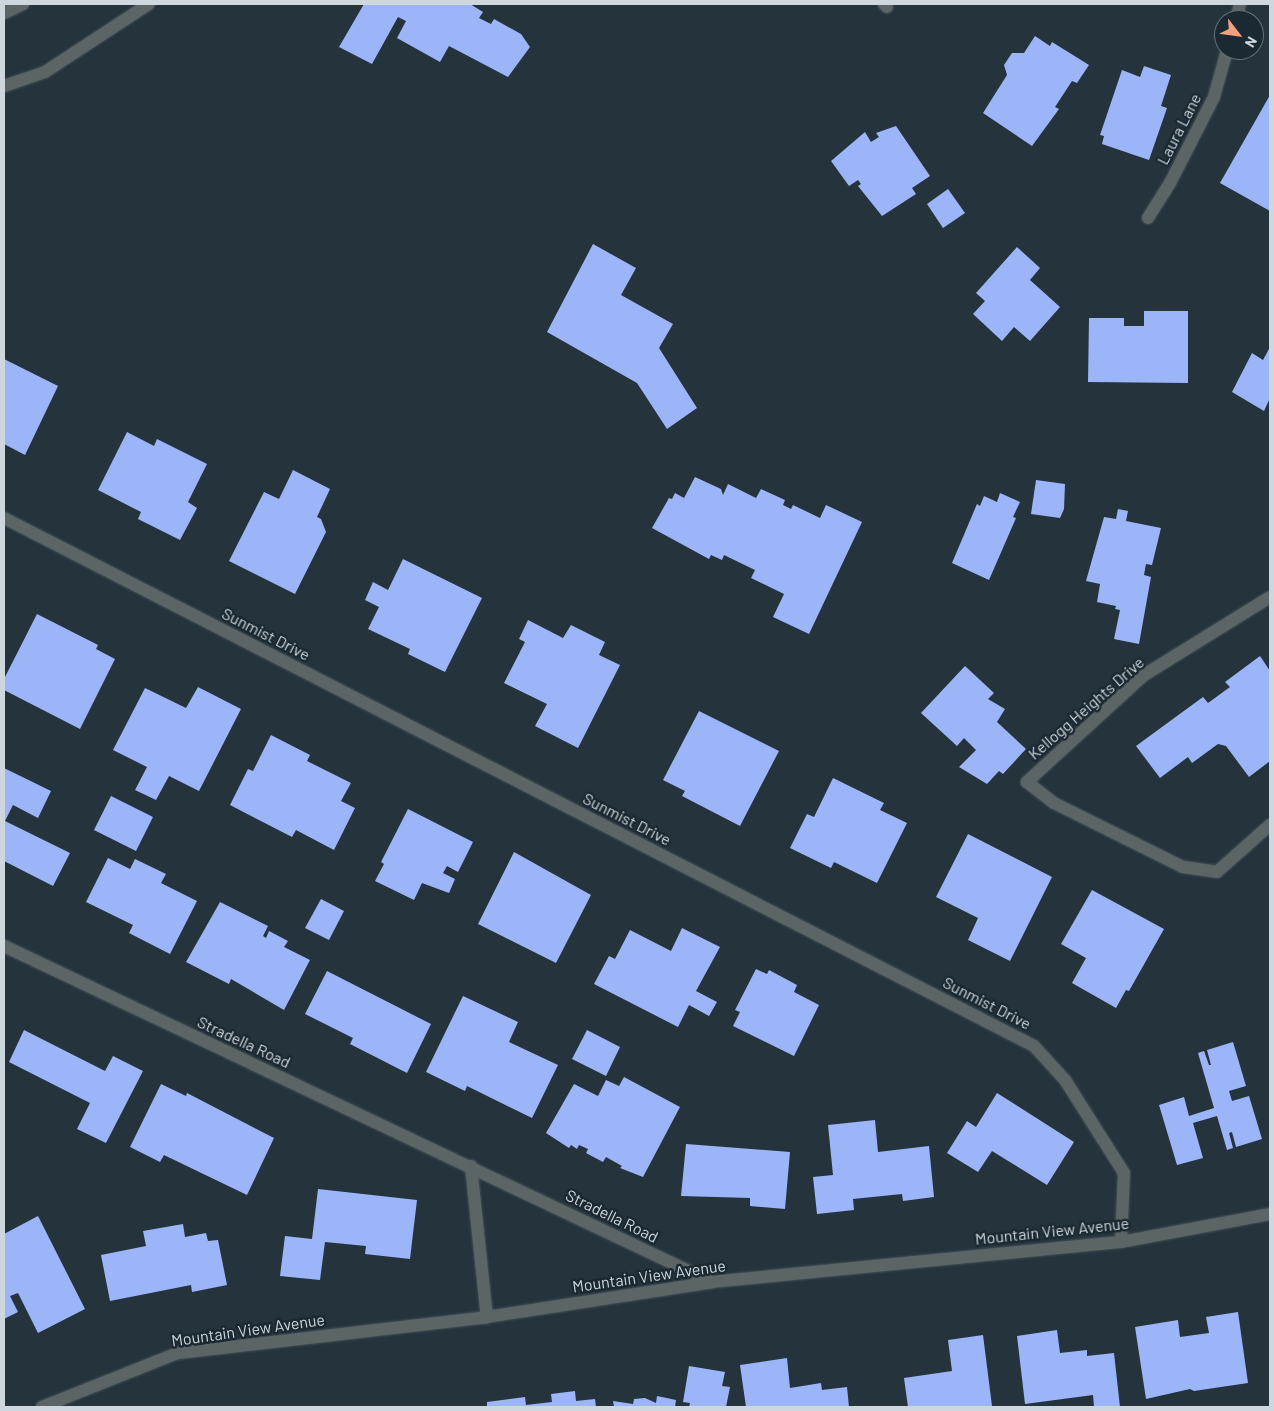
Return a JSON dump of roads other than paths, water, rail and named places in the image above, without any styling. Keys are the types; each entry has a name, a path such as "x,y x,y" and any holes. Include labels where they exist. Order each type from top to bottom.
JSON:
{"street":[{"path":"4,13 23,4"},
{"path":"4,86 45,72 149,4"},
{"name":"Laura Lane","path":"1148,218 1170,182 1214,97 1224,60"},
{"name":"Sunmist Drive","path":"4,518 1034,1046 1065,1080 1124,1173 1121,1242"},
{"name":"Kellogg Heights Drive","path":"1270,597 1144,675 1027,782 1054,803 1183,867 1217,872 1270,825"},
{"name":"Stradella Road","path":"4,946 712,1282"},
{"path":"471,1166 487,1316"},
{"name":"Mountain View Avenue","path":"42,1407 178,1353 487,1316 712,1282 1121,1242 1270,1214"}]}
